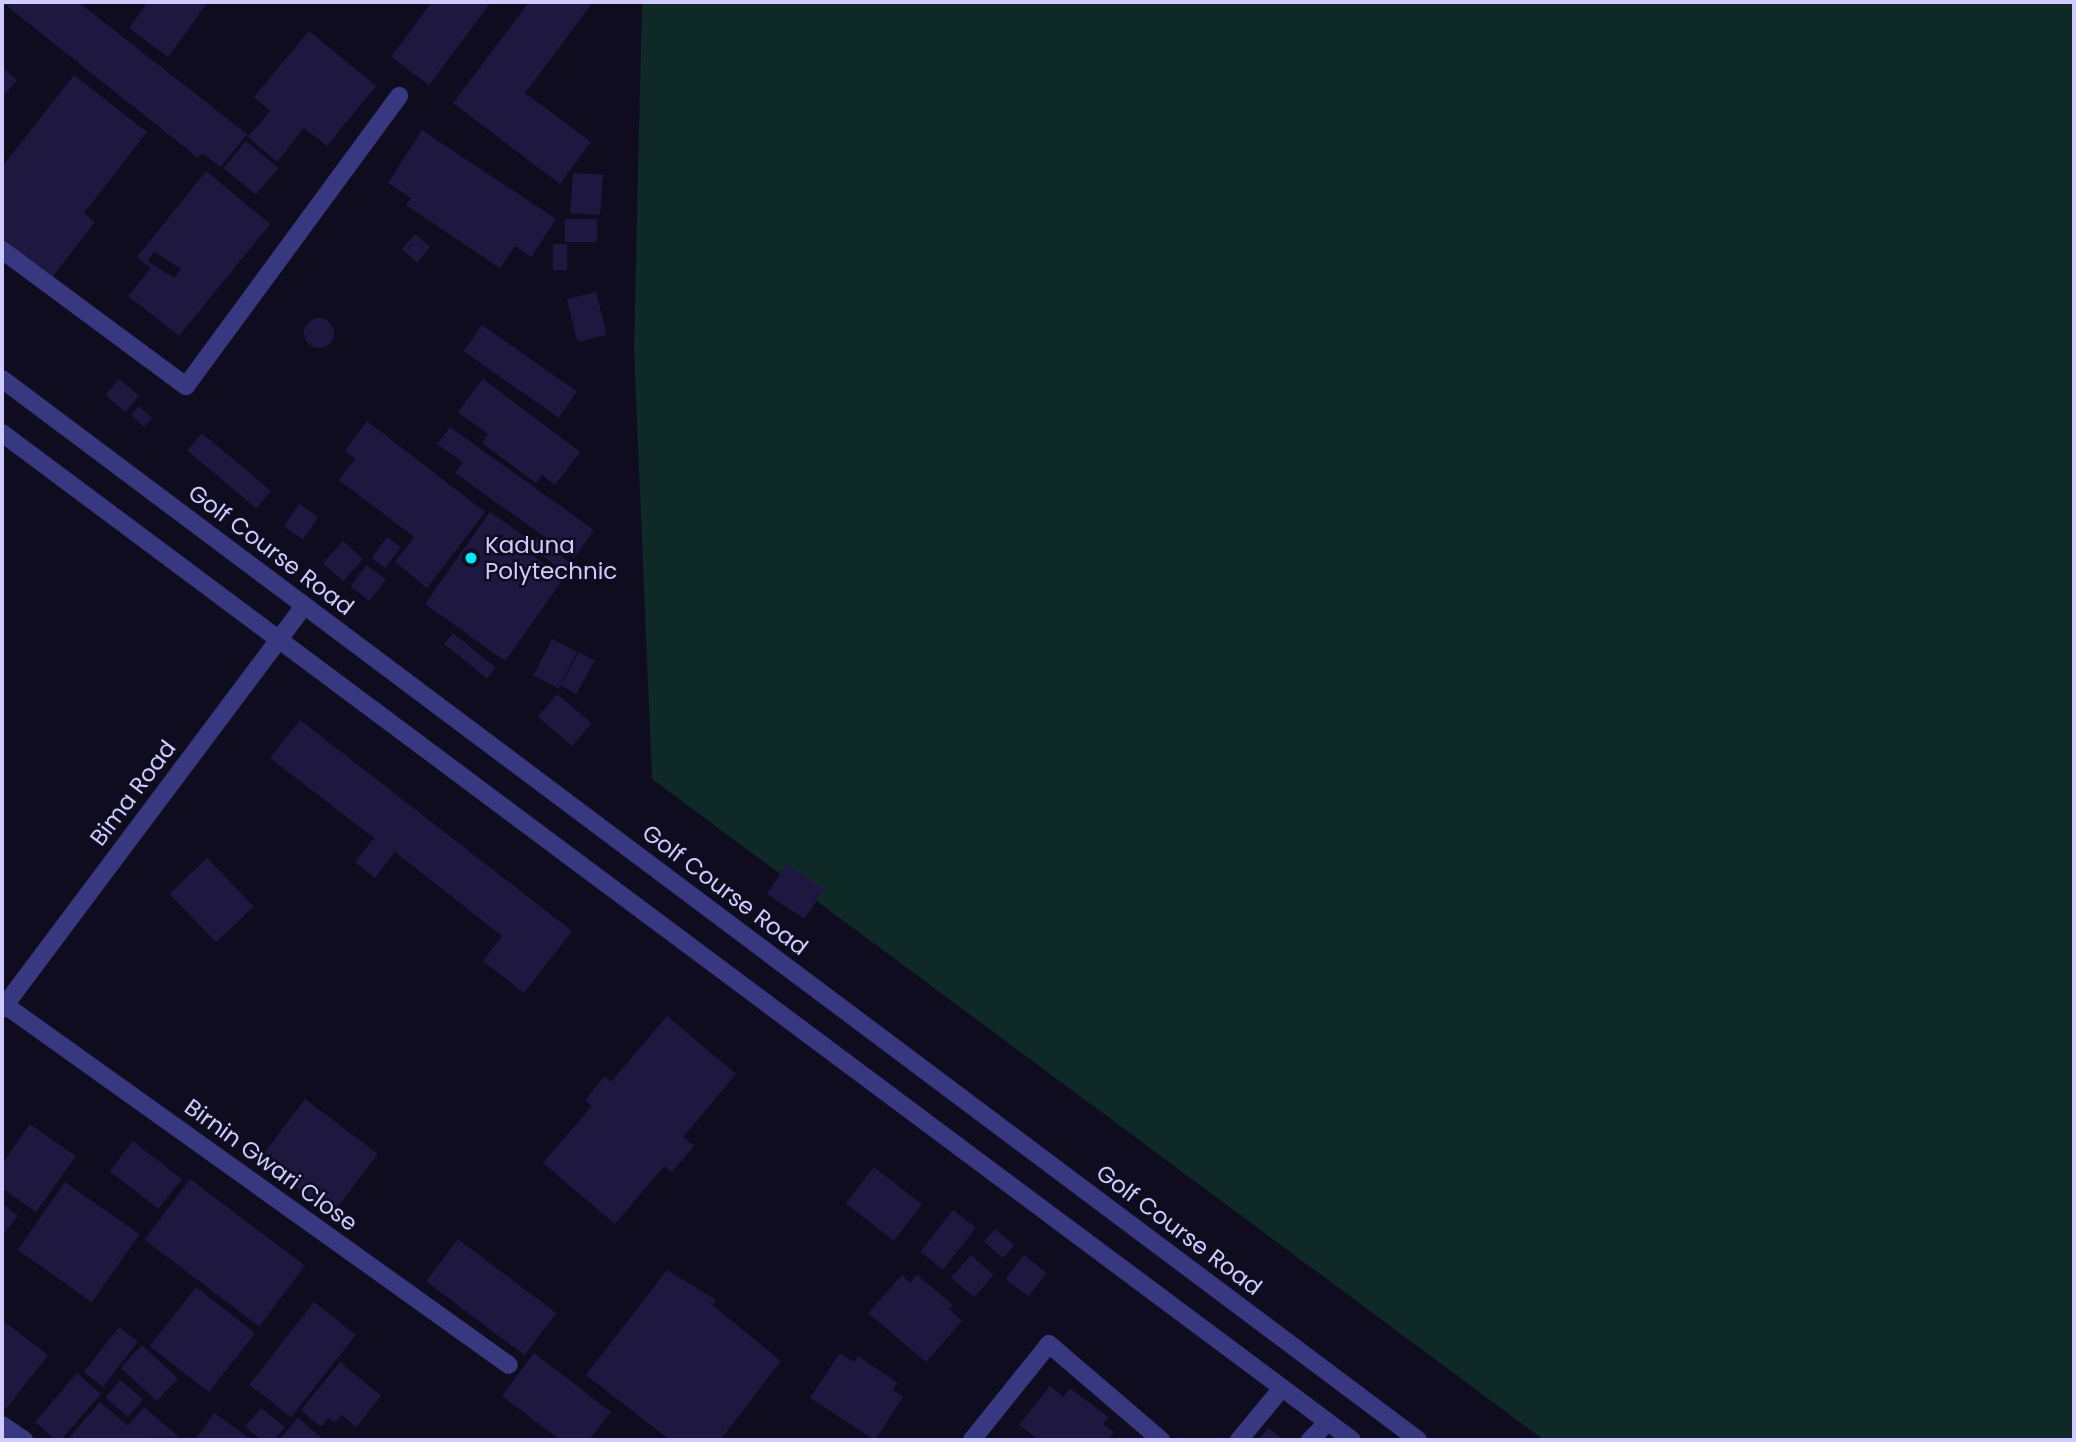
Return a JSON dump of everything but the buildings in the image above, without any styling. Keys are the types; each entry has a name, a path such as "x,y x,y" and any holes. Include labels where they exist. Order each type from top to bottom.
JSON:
{"street":[{"path":"2,250 186,386 398,96"},
{"name":"Golf Course Road","path":"2,379 1418,1440"},
{"path":"2,433 1352,1440"},
{"name":"Bima Road","path":"3,1007 304,606"},
{"name":"Birnin Gwari Close","path":"3,1007 509,1365"},
{"path":"972,1440 1049,1344 1160,1440"},
{"path":"1239,1440 1282,1388"},
{"path":"1310,1440 1328,1422"},
{"path":"2,1425 24,1440"}],"green space":[{"path":"642,2 2074,2 2074,1440 1544,1440 652,779 634,349"}],"place":[{"name":"Kaduna Polytechnic","path":"471,558"}]}
